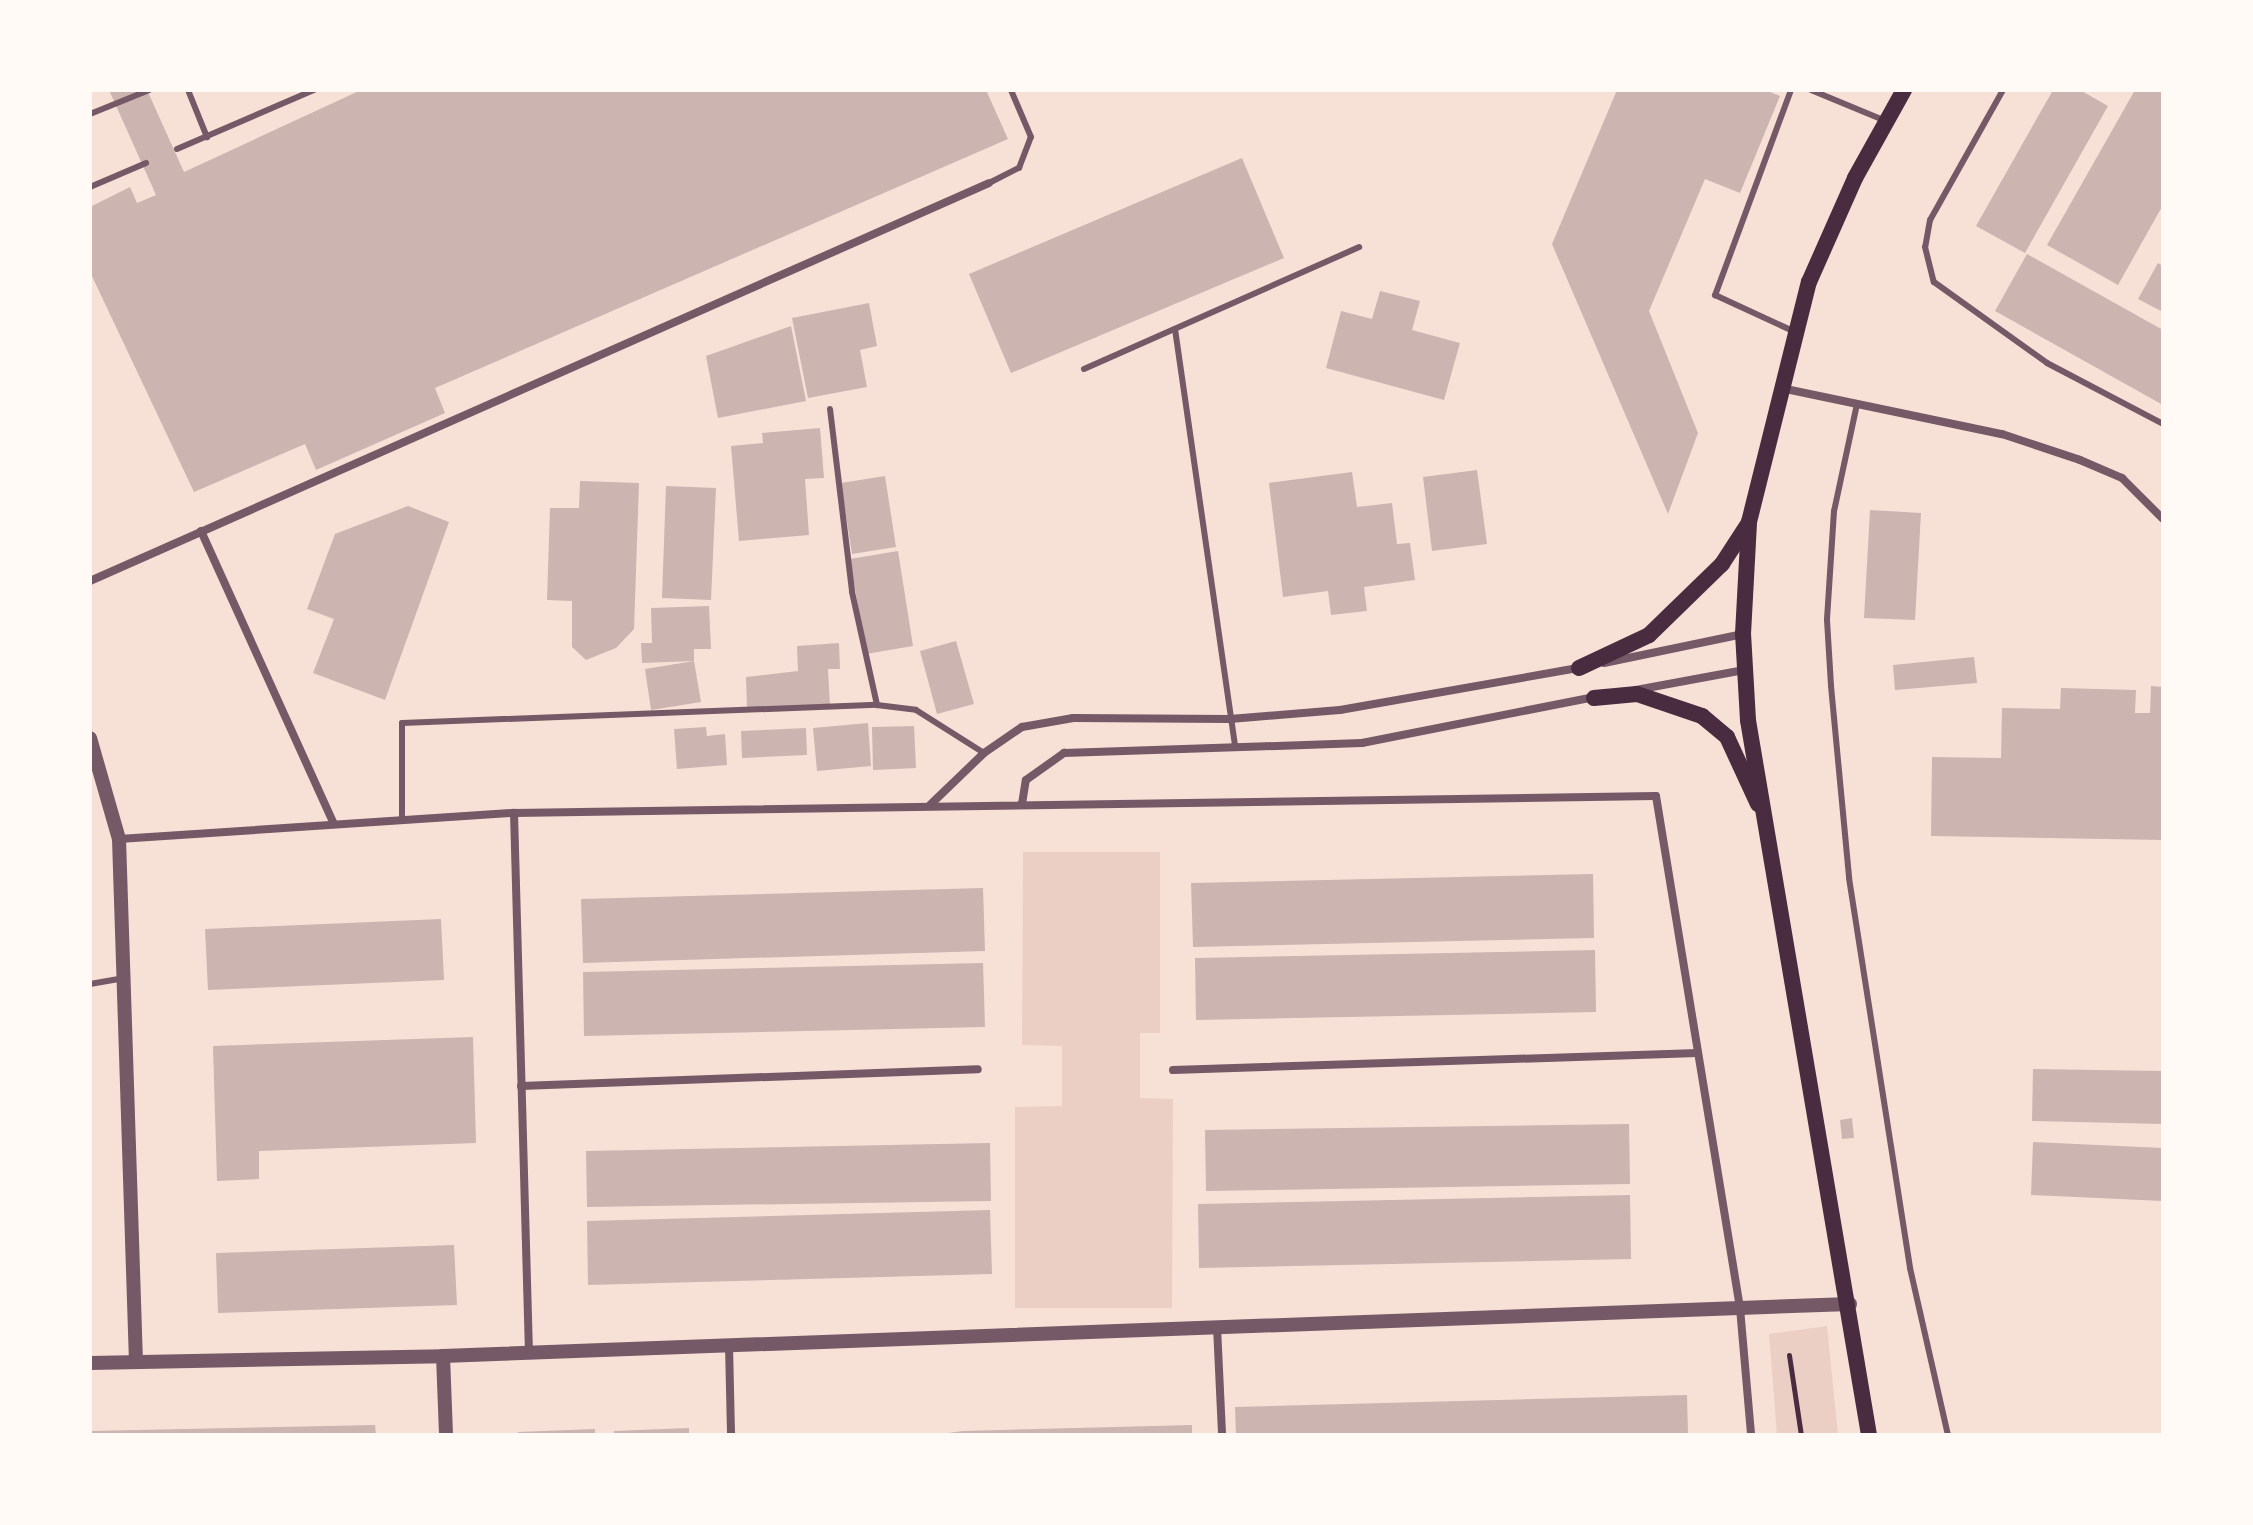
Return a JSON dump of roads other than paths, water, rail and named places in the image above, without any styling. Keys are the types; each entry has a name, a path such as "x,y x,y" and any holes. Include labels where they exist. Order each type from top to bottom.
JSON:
{"main road":[{"path":"1869,1435 1744,670 1743,634 1749,522 1779,388 1809,282 1904,90"},
{"path":"1579,668 1649,635 1722,564 1749,522"},
{"path":"1594,698 1637,694 1702,716 1727,737 1769,827"}],"street":[{"path":"90,581 989,183"},
{"path":"1779,388 2002,434 2080,460 2122,478 2162,514"},
{"path":"201,531 333,822"},
{"path":"930,805 984,753 1022,727 1073,718 1230,719 1340,710 1579,668 1743,634"},
{"path":"1022,804 1026,780 1064,753 1362,743 1744,670"},
{"path":"90,738 119,839 127,977 136,1362"},
{"path":"119,839 402,817 514,813 1656,796 1740,1308 1751,1435"},
{"path":"514,813 529,1352"},
{"path":"1173,1070 1698,1053"},
{"path":"521,1086 978,1069"},
{"path":"90,1363 443,1356 1850,1304"},
{"path":"1217,1327 1222,1435"},
{"path":"729,1345 731,1435"},
{"path":"443,1356 446,1435"}],"lane":[{"path":"90,114 149,90"},
{"path":"188,90 207,137"},
{"path":"177,149 314,90"},
{"path":"989,183 1019,168 1031,137 1011,90"},
{"path":"1791,90 1715,295 1795,332"},
{"path":"1811,90 1886,121"},
{"path":"2003,90 1930,220 1925,247 1934,282 2047,363 2163,424"},
{"path":"90,187 146,163"},
{"path":"1084,369 1359,247"},
{"path":"1175,329 1235,747"},
{"path":"1857,404 1834,511 1827,620 1831,686 1859,941 1910,1268 1948,1435"},
{"path":"830,409 852,592 877,705"},
{"path":"402,817 402,723 877,705 916,710 984,753"},
{"path":"90,984 127,977"}]}
